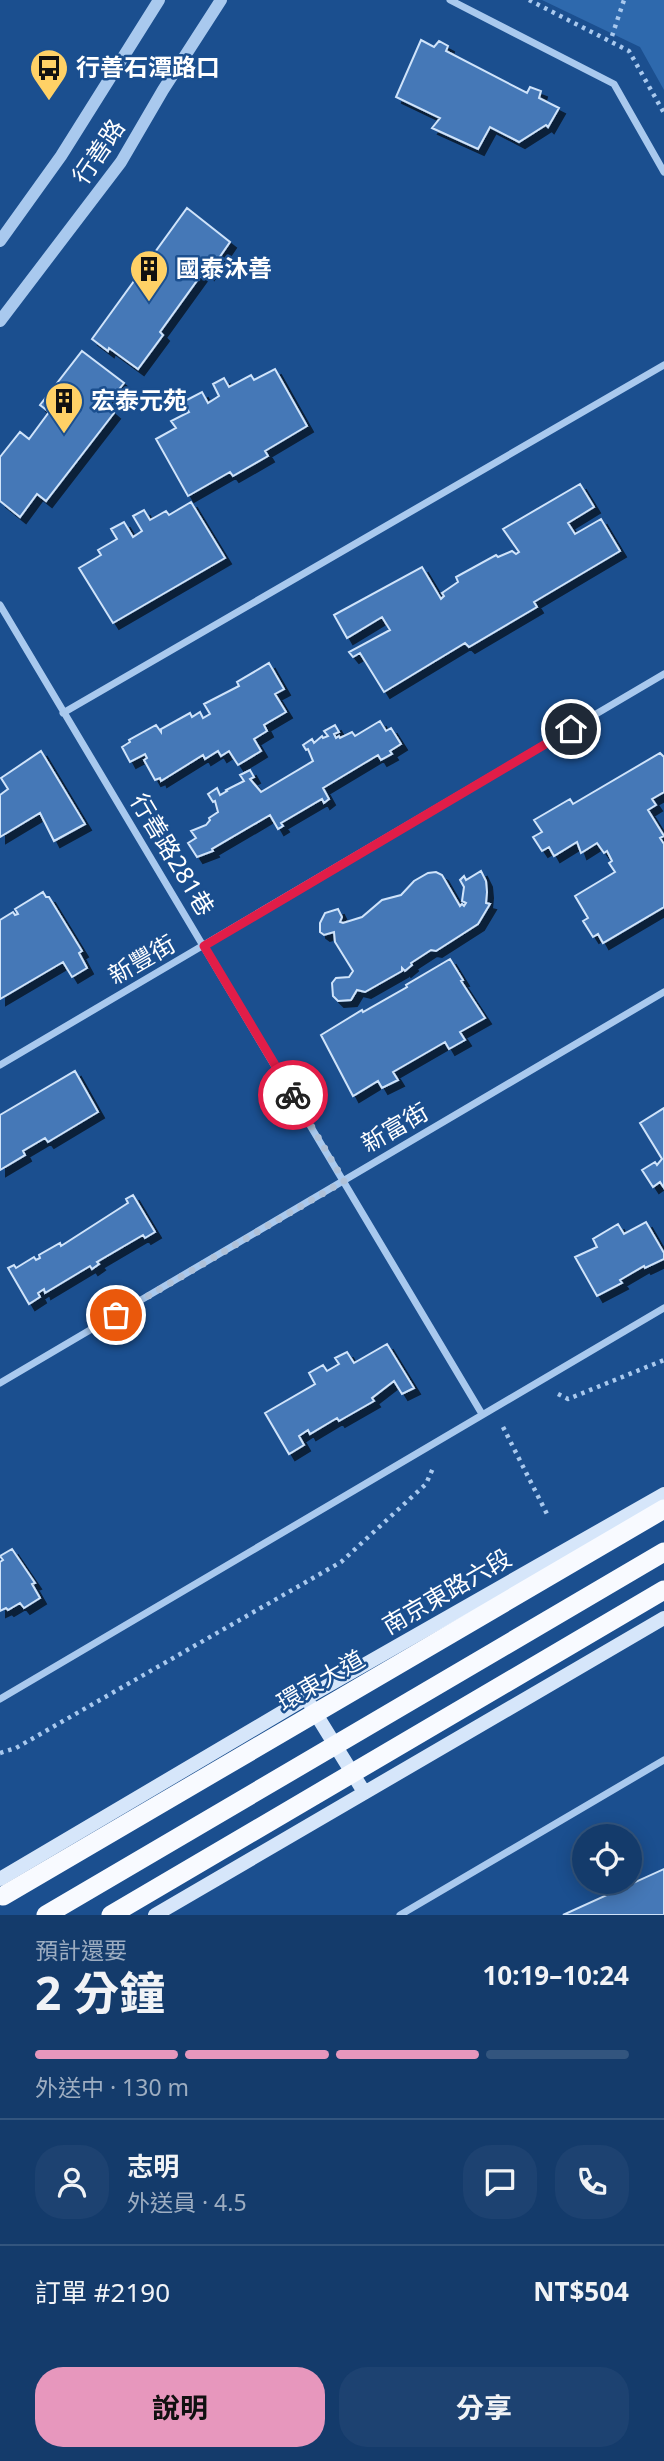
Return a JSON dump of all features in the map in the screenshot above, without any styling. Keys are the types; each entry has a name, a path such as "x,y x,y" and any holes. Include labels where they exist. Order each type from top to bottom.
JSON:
{"highway":[{"name":"環東大道","path":"2,1888 664,1509"},
{"path":"46,1915 664,1552"},
{"path":"111,1915 664,1590"}],"main road":[{"name":"南京東路六段","path":"2,1888 306,1698 664,1494"},
{"path":"155,1915 664,1618"},
{"path":"306,1698 364,1792"}],"street":[{"name":"行善路","path":"0,241 61,156 159,0"},
{"name":"行善路","path":"0,321 121,162 221,0"},
{"path":"450,0 614,84 664,172"},
{"path":"63,713 664,365"},
{"name":"行善路281巷","path":"0,605 482,1414"},
{"name":"新豐街","path":"0,1065 664,674"},
{"name":"新富街","path":"0,1383 664,992"},
{"path":"0,1699 664,1308"},
{"path":"400,1915 664,1760"}],"path":[{"path":"529,0 629,51 664,113"},
{"path":"611,36 624,0"},
{"path":"558,1394 568,1399 664,1360"},
{"path":"503,1427 550,1518"},
{"path":"0,1753 16,1748 341,1562 426,1484 433,1468"}],"shaded area":[{"path":"542,0 664,0 664,90 640,47"}],"building":[{"path":"421,40 434,47 439,41 448,46 446,51 527,93 530,87 541,91 539,98 559,108 548,127 546,125 519,142 490,127 478,149 432,128 440,118 396,97"},
{"name":"國泰沐善","path":"187,208 230,242 208,274 204,271 160,332 163,335 138,369 92,339"},
{"name":"宏泰元苑","path":"82,351 124,383 106,406 114,413 46,501 37,494 20,517 0,501 0,457 20,432 29,439 49,412 40,405"},
{"path":"275,369 307,426 265,451 268,456 233,476 230,472 188,496 156,439 176,428 171,421 189,412 183,402 202,392 208,403 219,396 213,384 224,378 229,387 251,375 254,380"},
{"path":"580,484 594,507 568,523 575,534 601,519 620,551 534,602 537,607 469,647 465,643 384,692 360,653 353,657 349,652 390,630 382,617 347,638 334,615 422,567 441,599 444,596 442,593 458,582 456,577 496,555 498,557 512,551 516,554 519,552 503,529"},
{"path":"191,502 225,558 113,623 79,568 101,555 98,550 117,539 111,529 124,522 133,537 142,531 133,516 144,510 150,520 166,511 169,515"},
{"path":"269,663 284,689 275,694 286,712 264,725 267,731 254,739 261,751 238,765 229,751 221,756 218,751 205,759 203,755 161,781 160,778 155,780 144,760 147,758 145,754 130,762 122,747 130,742 129,740 156,725 161,732 161,729 190,713 192,717 200,712 203,718 210,714 204,704 239,686 237,682"},
{"path":"380,721 386,731 391,728 401,744 390,751 392,754 381,760 378,755 323,788 329,799 324,803 322,799 281,823 283,826 278,829 270,815 212,849 213,851 197,857 188,843 196,838 191,831 206,825 209,818 218,812 215,801 213,802 208,794 217,788 220,795 227,791 244,781 240,775 250,770 254,777 250,779 261,792 313,761 308,749 303,745 312,739 314,743 322,736 328,736 324,731 335,725 339,732 334,734 336,738 352,732 355,736"},
{"path":"41,751 85,824 54,841 40,813 0,837 0,795 8,789 1,778"},
{"path":"660,753 664,757 664,792 652,799 656,805 648,810 664,836 660,838 664,844 664,907 603,943 598,934 593,937 583,921 588,918 575,896 615,872 609,863 612,861 607,851 604,853 597,843 581,853 577,842 554,856 549,847 542,851 533,837 542,832 534,820 570,799 573,804"},
{"path":"481,871 486,881 486,903 490,904 478,924 436,951 431,950 411,963 405,971 402,968 402,971 365,992 357,990 351,1000 338,1001 333,996 332,983 336,978 349,977 353,971 335,942 334,932 324,935 320,932 320,923 325,913 338,909 342,917 340,922 343,923 362,917 382,900 401,895 414,881 428,873 436,872 442,875 460,906 464,906 464,887 460,880 464,876 466,880"},
{"path":"43,892 49,897 82,951 79,953 87,968 72,977 63,962 0,999 0,920 13,912 18,914 15,909"},
{"path":"450,959 485,1018 460,1032 465,1040 449,1049 445,1042 393,1072 398,1080 382,1088 378,1081 353,1096 321,1035 407,987 406,985"},
{"path":"75,1071 98,1112 48,1142 45,1138 23,1151 25,1155 0,1170 0,1115"},
{"path":"664,1108 664,1188 660,1182 653,1187 642,1170 655,1162 657,1165 662,1159 640,1123"},
{"path":"133,1195 155,1232 145,1238 143,1235 97,1262 99,1264 92,1269 90,1266 45,1293 44,1289 38,1293 40,1297 29,1304 8,1268 14,1265 16,1268 34,1257 36,1260 40,1258 39,1255 60,1243 61,1246 128,1203 126,1199"},
{"path":"646,1222 664,1253 664,1259 645,1268 644,1266 620,1280 622,1283 597,1296 575,1257 597,1247 593,1239 618,1224 624,1234"},
{"path":"387,1344 414,1388 402,1394 394,1381 372,1398 374,1401 339,1421 337,1418 310,1434 308,1430 299,1436 304,1445 289,1454 265,1413 315,1384 309,1373 323,1365 327,1371 339,1364 335,1358 347,1352 354,1363"},
{"path":"12,1549 35,1583 32,1584 40,1598 24,1608 20,1603 0,1611 0,1562 3,1560 0,1556"},
{"path":"664,1869 664,1915 563,1915 609,1894 642,1894 642,1879"}],"way so far":[{"path":"116,1315 344,1181 293,1095"}],"place":[{"name":"行善石潭路口","path":"49,102"},
{"name":"國泰沐善","path":"149,303"},
{"name":"宏泰元苑","path":"64,435"}],"route":[{"path":"293,1095 204,946 571,729"}]}
